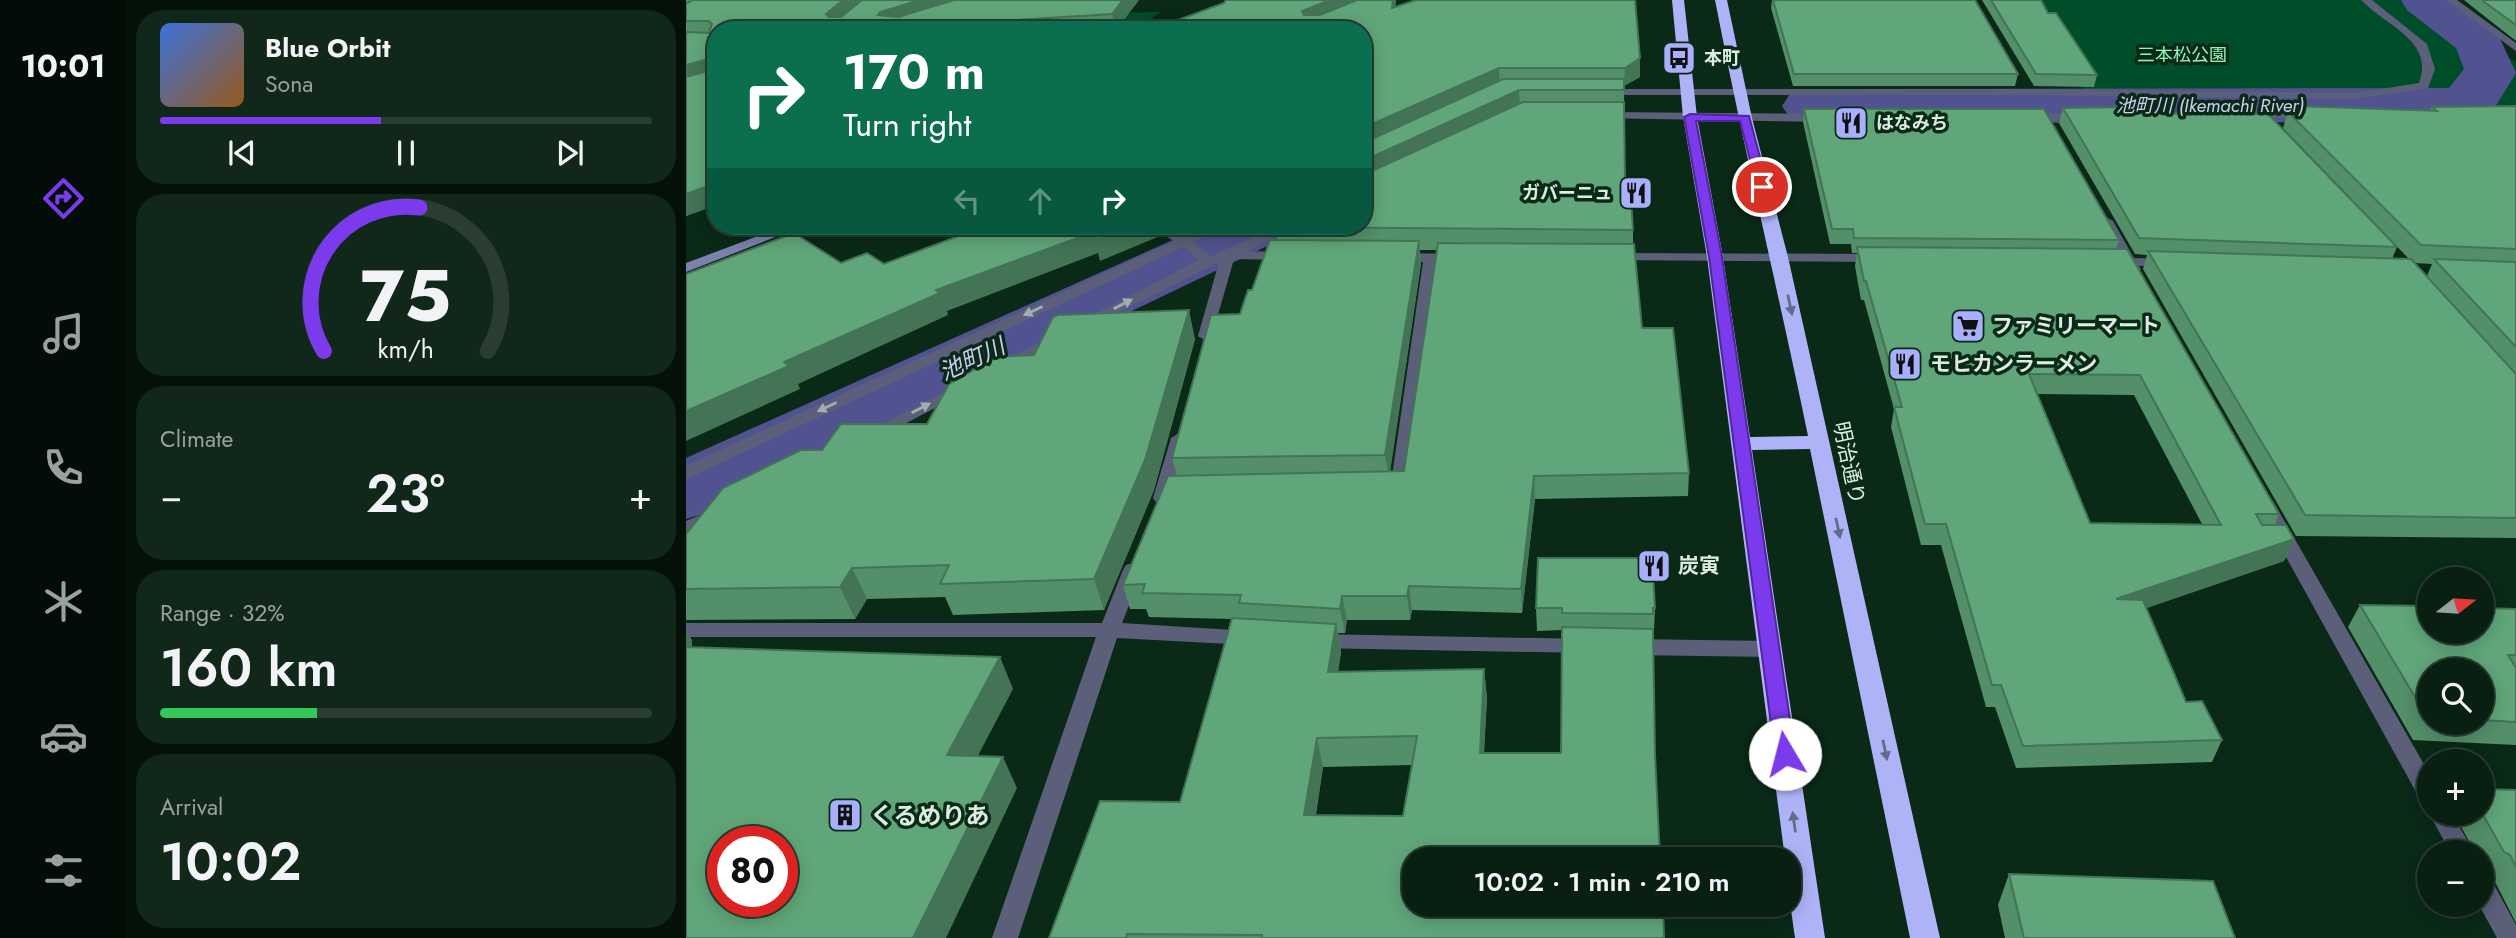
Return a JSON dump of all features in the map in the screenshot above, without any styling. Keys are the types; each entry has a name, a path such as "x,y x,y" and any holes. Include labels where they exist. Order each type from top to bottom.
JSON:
{"highway":[{"path":"1678,0 1690,117 1715,257 1810,938"},
{"name":"明治通り","path":"1721,0 1745,118 1780,257 1925,938"},
{"path":"1742,444 1819,442"}],"main road":[{"path":"686,268 773,235"}],"street":[{"path":"1581,92 2028,92 2356,96 2424,86 2430,69 2423,46 2366,0"},
{"path":"2451,0 2516,48"},
{"path":"2022,80 2028,92"},
{"path":"2234,116 2265,121 2328,114"},
{"path":"1586,116 1840,118"},
{"path":"2020,118 2050,123 2101,117"},
{"path":"2102,213 2143,285"},
{"path":"1173,235 1208,261"},
{"path":"686,473 1197,235"},
{"path":"860,440 1208,261 1228,255 1270,235"},
{"path":"1228,255 1296,256"},
{"path":"1203,347 1228,255"},
{"path":"1390,257 1471,258"},
{"path":"1593,257 1898,258"},
{"path":"1371,488 1399,488 1431,258"},
{"path":"2088,261 2182,263"},
{"path":"1155,516 1172,491 1182,425"},
{"path":"2252,479 2417,773"},
{"path":"686,529 723,510"},
{"path":"1005,938 1109,630 1139,554"},
{"path":"686,630 1109,630 1269,639"},
{"path":"1295,640 1771,649"},
{"path":"2494,909 2510,938"}],"green space":[{"name":"三本松公園","path":"2027,0 2416,0 2516,62 2516,105 2099,113"},
{"path":"1160,12 1148,21 1104,21 1108,13"}],"building":[{"path":"693,0 843,0 826,14 829,17 841,17 862,0 920,0 880,12 878,15 898,17 954,0 1123,0 1112,14 998,21 686,21 686,4"},
{"path":"1226,0 1330,0 1302,11 1304,15 1320,15 1357,0 1393,0 1392,8 1416,0 1635,0 1640,58 1625,68 1499,68 1372,124 1372,21 1175,21"},
{"path":"1773,0 1975,0 2018,74 1794,74"},
{"path":"1991,0 2041,0 2048,13 2056,13 2097,75 2036,74"},
{"path":"2516,0 2516,25 2483,1"},
{"path":"686,32 707,33 707,59 686,65"},
{"path":"707,71 707,186 686,194 686,77"},
{"path":"1503,79 1624,79 1624,90 1519,90 1372,157 1372,139"},
{"path":"1523,102 1624,102 1625,183 1630,183 1633,230 1372,228 1372,171"},
{"path":"2295,106 2437,111 2432,107 2516,106 2516,249 2421,245 2288,112 2300,112"},
{"path":"2129,107 2134,113 2268,114 2397,247 2139,238 2063,108"},
{"path":"1804,109 2044,109 2119,240 1854,238 1853,229 1832,229"},
{"path":"789,235 797,235 841,263 867,253 884,264 961,235 1085,235 936,290 940,293 784,362 789,366 686,411 686,274"},
{"path":"1270,240 1419,241 1385,455 1172,458 1211,315 1240,314 1248,290 1252,290"},
{"path":"1438,243 1634,244 1642,328 1673,328 1689,473 1534,476 1521,589 1409,586 1407,596 1342,596 1340,609 1239,603 1241,595 1142,593 1145,584 1123,585 1168,476 1404,471"},
{"path":"1857,247 2127,249 2279,514 2256,514 2262,525 2286,525 2294,539 2116,599 2143,600 2186,702 2202,701 2222,740 2023,746 2001,685 1992,685 1946,524 1925,524 1894,407 1902,407 1864,281","holes":["2029,374 2140,375 2221,525 2090,523"]},
{"path":"2148,251 2411,259 2516,374 2516,518 2305,515"},
{"path":"2434,259 2516,262 2516,347"},
{"path":"1189,310 1145,460 1094,579 940,584 949,565 852,568 840,587 686,589 686,534 723,488 801,450 822,450 841,424 927,424 949,384 996,357 1034,355 1053,317 1058,315"},
{"path":"1538,558 1652,558 1655,608 1653,614 1562,613 1562,608 1536,608"},
{"path":"2360,605 2417,606 2417,644 2494,644 2494,608 2516,609 2516,655 2508,655 2516,668 2516,722 2494,721 2494,658 2417,658 2417,700"},
{"path":"1232,618 1336,624 1328,672 1484,669 1480,753 1561,753 1562,627 1653,629 1659,847 1402,847 1402,917 1663,917 1664,938 1262,938 1262,935 1127,934 1126,938 1049,938 1100,801 1180,802","holes":["1417,736 1403,816 1304,815 1317,738"]},
{"name":"くるめりあ","path":"686,647 1000,657 947,755 1003,757 913,938 686,938"},
{"path":"2494,789 2516,790 2516,867 2510,855 2504,852 2489,826 2494,826"},
{"path":"2009,874 2213,881 2235,938 2024,938"}],"waterway":[{"name":"池町川 (Ikemachi River)","path":"1810,106 2458,105 2473,100 2476,89 2491,71 2478,41 2424,0"},
{"name":"池町川","path":"686,491 1238,235"}],"place":[{"name":"本町","path":"1679,58"},
{"name":"はなみち","path":"1851,123"},
{"name":"ガバーニュ","path":"1636,193"},
{"name":"ファミリーマート","path":"1968,326"},
{"name":"モヒカンラーメン","path":"1905,364"},
{"name":"炭寅","path":"1654,566"},
{"name":"くるめりあ","path":"845,815"}],"route":[{"path":"1762,187 1745,118 1690,117 1715,257 1785,754"}]}
